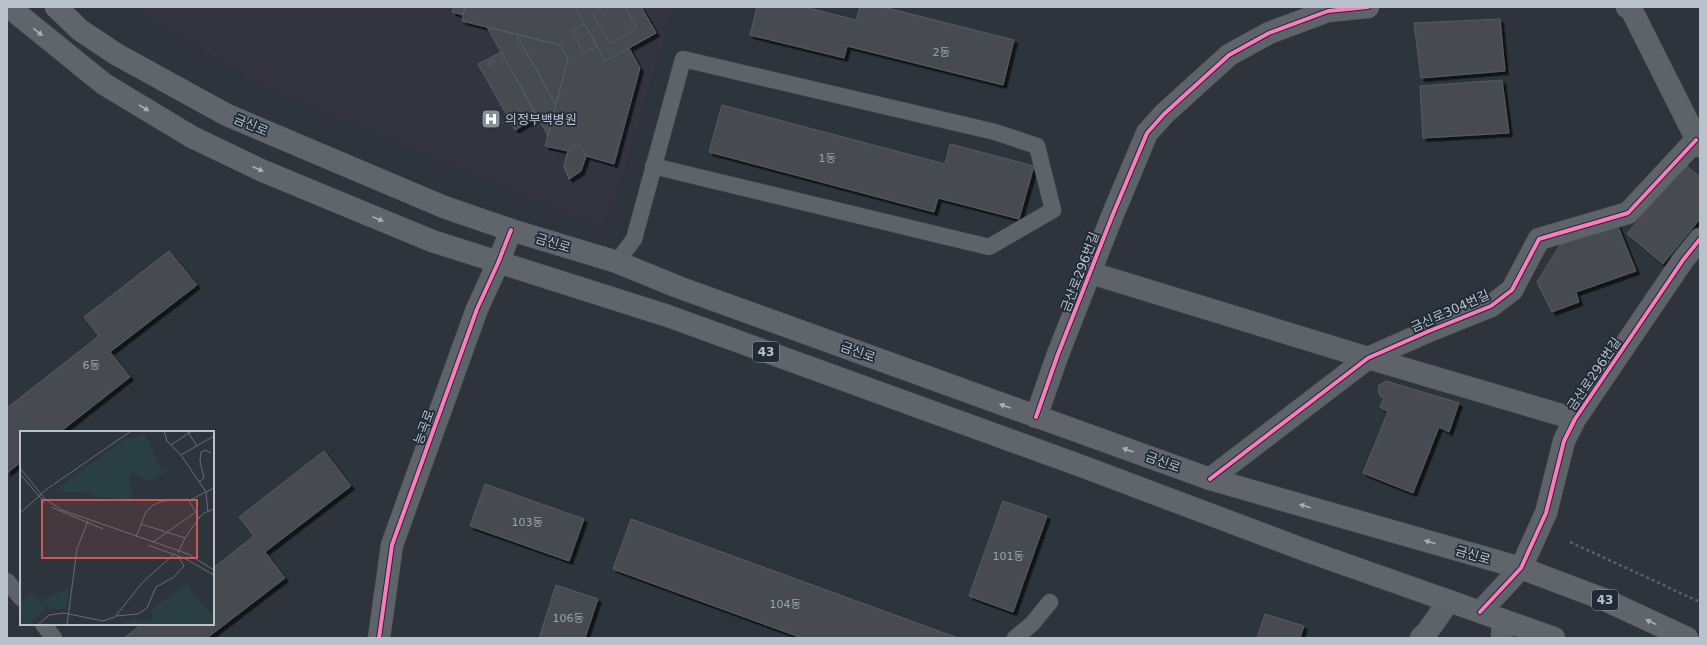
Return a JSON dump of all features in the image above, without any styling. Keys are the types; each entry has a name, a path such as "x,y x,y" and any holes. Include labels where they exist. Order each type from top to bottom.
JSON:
{"main road":[{"name":"43","path":"9,7 104,84 192,137 263,171 432,241 668,316 1480,612 1502,629 1554,638"},
{"name":"금신로","path":"56,7 80,30 116,54 227,115 444,207 511,230 617,262 678,287 1210,479 1521,568 1603,599 1687,638"}],"street":[{"name":"금산로296번길","path":"1036,417 1058,354 1113,214 1147,133 1164,114 1229,55 1270,33 1328,11 1368,7"},
{"path":"1631,8 1698,143"},
{"name":"금신로304번길","path":"1210,479 1368,358 1491,306 1512,290 1539,239 1628,213 1698,143"},
{"name":"능곡로","path":"379,638 392,545 477,309 511,230"},
{"name":"금산로296번길","path":"1480,612 1521,568 1546,513 1564,441 1575,419 1683,260 1700,239"},
{"path":"1091,273 1368,358 1575,419"},
{"path":"1421,638 1449,601"}],"lane":[{"path":"617,262 634,239 653,166 683,59 995,132 1037,146 1053,210 989,247 653,166"},
{"path":"7,581 20,597"},
{"path":"1015,638 1032,624 1050,602"},
{"path":"44,625 54,638"}],"path":[{"path":"1570,542 1700,602"}],"shaded area":[{"name":"의정부백병원","path":"131,7 673,7 614,202 599,226 264,86"}],"building":[{"path":"454,7 465,7 463,15 452,12"},
{"path":"465,7 641,7 656,33 629,48 640,68 614,164 586,156 581,171 569,179 564,166 568,151 545,146 568,59 559,45 462,21"},
{"path":"575,7 641,7 656,33 605,61"},
{"path":"603,7 625,7 637,28 610,44 592,13"},
{"path":"757,7 805,7 856,20 860,7 883,7 1014,40 1003,85 847,46 844,58 750,35"},
{"path":"1500,19 1505,71 1421,78 1414,23"},
{"path":"584,24 597,46 584,53 572,31"},
{"path":"487,27 516,34 556,105 548,136"},
{"path":"516,34 559,45 568,59 556,105"},
{"path":"501,52 538,117 515,130 478,64"},
{"path":"494,59 495,62 489,65 488,62"},
{"path":"1502,80 1509,133 1423,138 1420,86"},
{"path":"722,105 945,164 950,144 1034,166 1019,219 938,198 934,212 709,152"},
{"path":"525,117 527,120 521,123 519,120"},
{"path":"579,144 586,156 581,171 569,179 564,166 568,151"},
{"path":"1684,164 1700,177 1700,219 1663,264 1627,234"},
{"path":"1617,224 1636,271 1576,292 1579,302 1552,312 1537,282 1560,245"},
{"path":"169,251 197,285 110,352 130,377 61,431 20,431 20,463 7,473 7,408 99,336 84,317"},
{"path":"1386,381 1459,403 1449,432 1439,427 1413,493 1363,473 1388,412 1380,407 1384,398 1380,396 1378,390 1379,385"},
{"path":"324,451 351,486 265,552 285,578 207,638 124,638 141,625 214,625 214,567 254,536 239,517"},
{"path":"485,484 584,519 569,561 470,526"},
{"path":"1003,501 1047,516 1013,612 969,596"},
{"path":"631,519 958,638 802,638 613,569"},
{"path":"556,585 598,599 585,638 539,638"},
{"path":"1265,614 1304,626 1300,638 1257,638"}],"cycle path":[{"path":"1036,417 1058,354 1113,214 1147,133 1164,114 1229,55 1269,33 1328,11 1368,7"},
{"path":"1210,479 1368,358 1491,306 1512,290 1539,239 1628,213 1696,140"},
{"path":"379,638 392,545 477,309 511,230"},
{"path":"1480,612 1521,568 1546,513 1564,441 1575,419 1683,260 1700,239"}],"place":[{"name":"의정부백병원","path":"491,119"}]}
